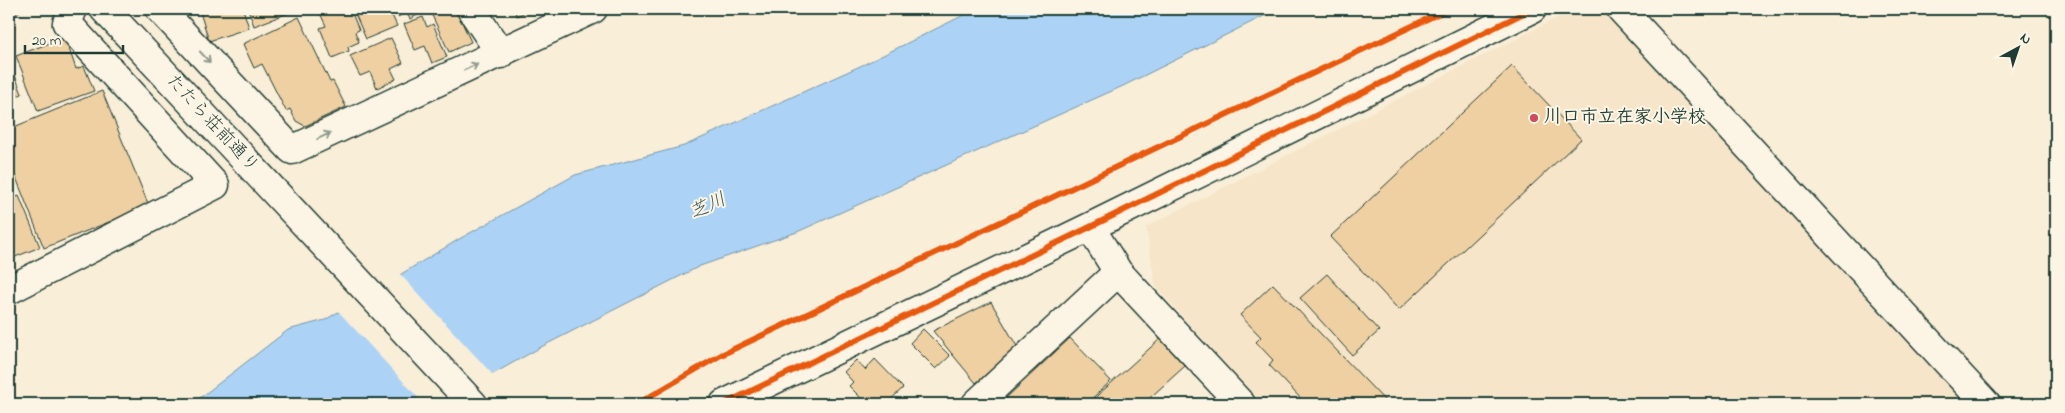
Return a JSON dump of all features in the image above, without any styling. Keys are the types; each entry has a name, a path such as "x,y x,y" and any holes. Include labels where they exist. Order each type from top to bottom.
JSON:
{"street":[{"path":"9,290 215,185 67,23 73,9"},
{"name":"たたら荘前通り","path":"104,9 473,404"},
{"path":"160,9 292,150 501,54 593,9"},
{"path":"471,9 501,54"},
{"path":"724,404 1090,227 1532,9"},
{"path":"1621,9 1986,404"},
{"path":"1090,227 1118,272 1241,404"},
{"path":"976,404 1118,272"}],"shaded area":[{"name":"川口市立在家小学校","path":"1575,9 1608,9 1970,404 1262,404 1156,287 1146,227"}],"water":[{"name":"芝川","path":"976,9 1278,9 1123,86 797,232 700,266 543,346 439,404 192,404 288,330 325,320 461,238 575,175 684,146 869,62"}],"pier":[{"path":"399,273 494,376 444,404 424,404 337,310"}],"building":[{"path":"9,9 23,9 9,18"},
{"path":"199,9 243,9 249,28 209,41"},
{"path":"248,9 299,9 254,26"},
{"path":"342,9 344,14 351,11 359,30 355,32 359,42 348,47 349,51 332,58 320,28 326,26 319,11"},
{"path":"353,9 389,9 397,26 366,39"},
{"path":"394,9 429,9 410,19 406,12 398,17"},
{"path":"436,9 456,9 471,42 449,52 430,11"},
{"path":"513,9 531,9 517,16"},
{"path":"299,17 330,82 333,81 346,107 305,126 296,121 290,109 286,111 262,64 254,68 243,44"},
{"path":"423,17 427,27 433,24 447,57 432,63 425,46 415,50 404,24"},
{"path":"65,37 76,69 84,66 94,91 38,111 16,56"},
{"path":"391,38 403,63 391,69 396,79 377,88 370,72 360,76 350,56"},
{"path":"9,59 22,94 9,99"},
{"path":"1512,66 1581,139 1399,310 1330,237"},
{"path":"102,91 149,206 44,248 9,160 9,129"},
{"path":"19,196 40,247 10,259 9,200"},
{"path":"1327,274 1379,331 1352,355 1300,298"},
{"path":"1273,284 1388,404 1306,404 1269,365 1273,360 1256,342 1261,337 1240,315"},
{"path":"991,302 1018,348 976,383 933,331"},
{"path":"923,329 950,356 936,369 910,343"},
{"path":"1070,338 1111,381 1086,404 1012,404 1006,398"},
{"path":"1160,339 1185,366 1143,404 1088,404"},
{"path":"875,359 903,388 886,404 867,404 849,386 853,382 844,372 856,360 865,370"}],"cycle path":[{"path":"637,404 721,355 1448,9"},
{"path":"724,404 1090,227 1532,9"}],"place":[{"name":"川口市立在家小学校","path":"1534,118"}]}
